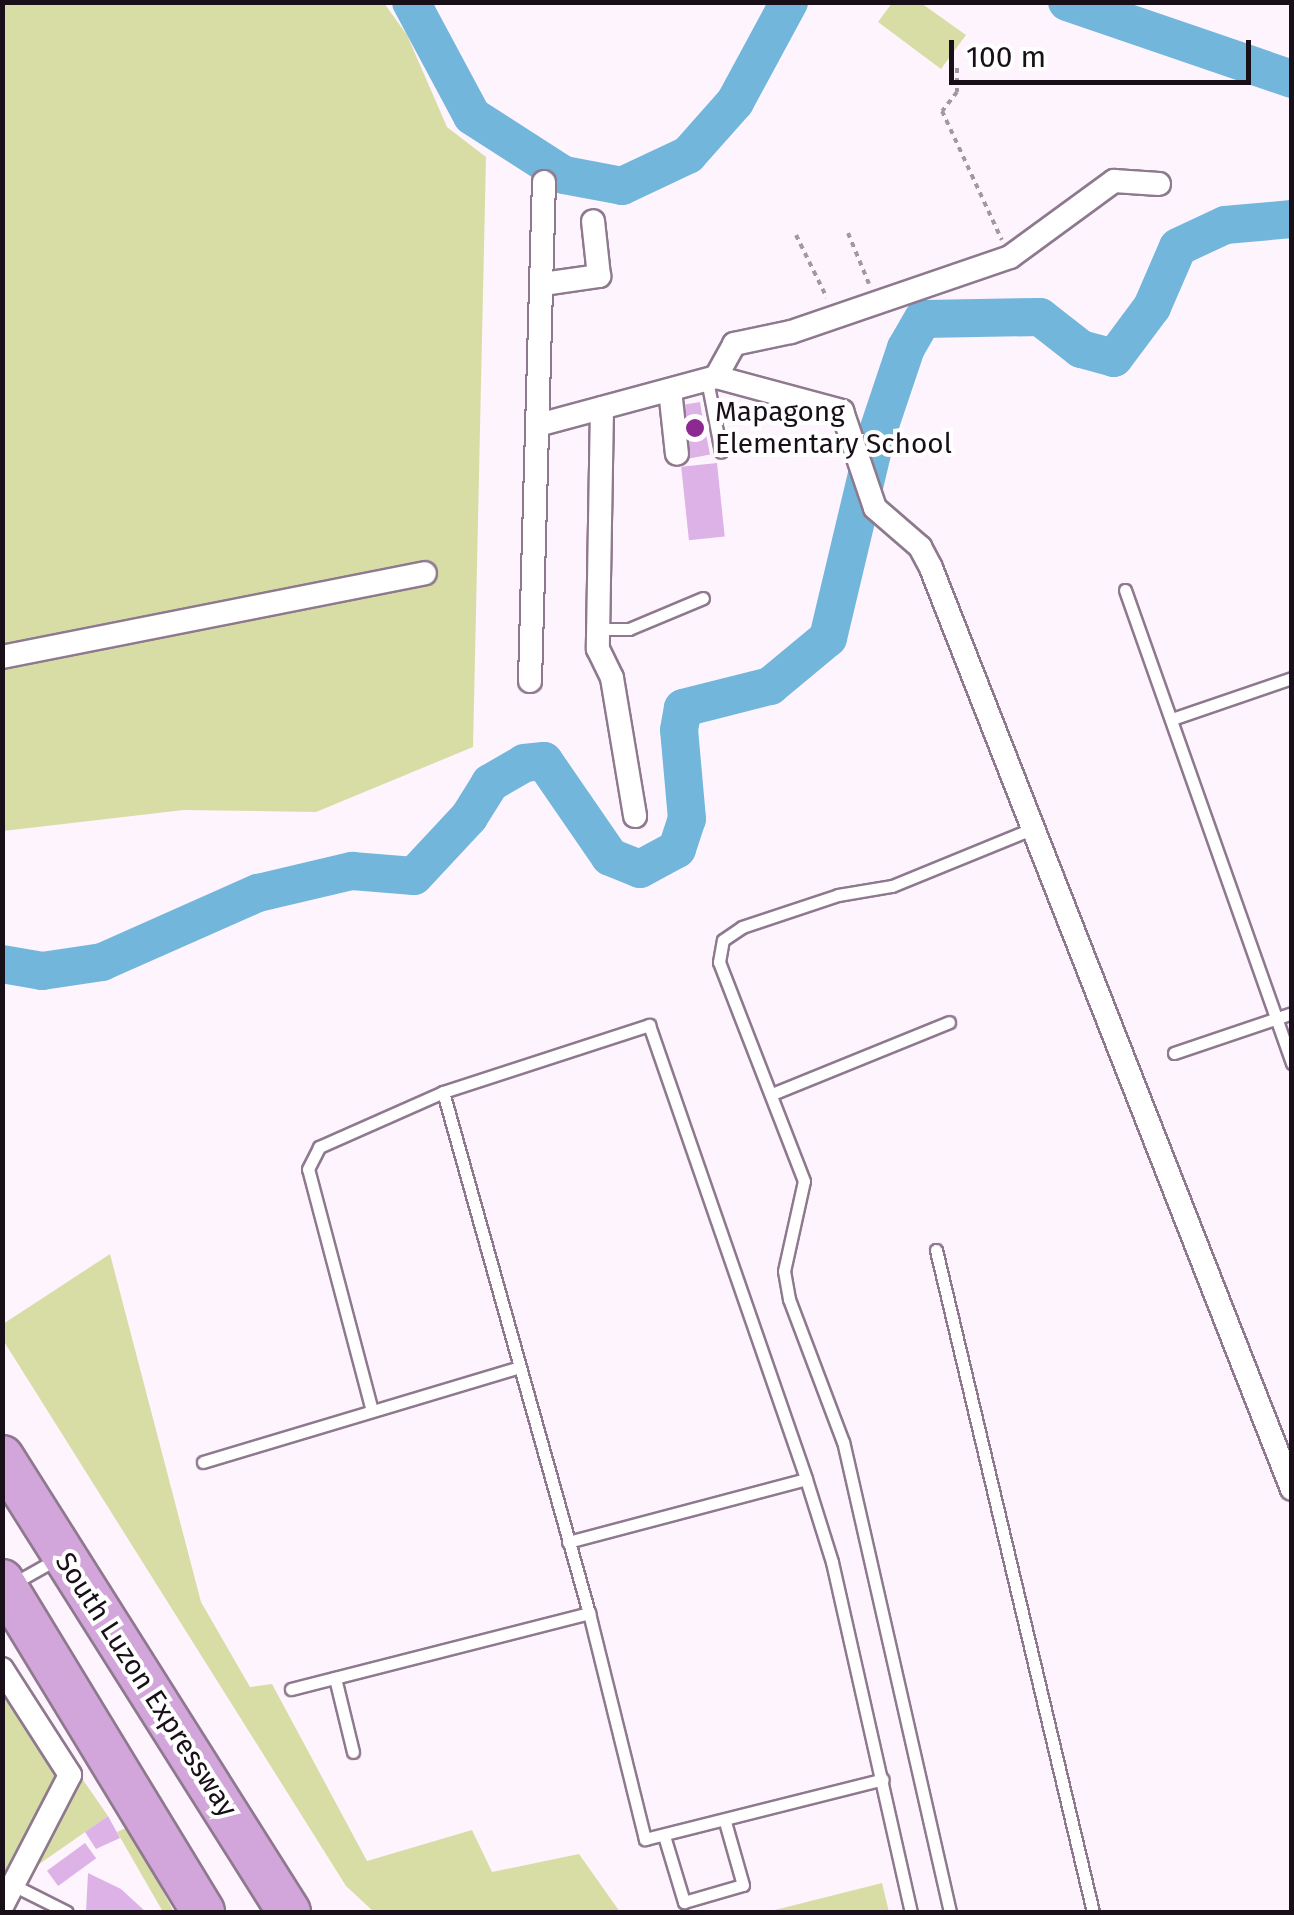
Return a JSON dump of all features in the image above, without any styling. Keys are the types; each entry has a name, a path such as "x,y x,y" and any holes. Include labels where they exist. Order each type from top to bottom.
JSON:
{"highway":[{"name":"South Luzon Expressway","path":"2,1458 60,1556 236,1821 290,1912"},
{"path":"4,1584 203,1912"},
{"path":"236,1821 310,1912"}],"street":[{"path":"712,378 734,344 834,316 1010,257 1114,181 1159,184"},
{"path":"530,682 542,424 544,182"},
{"path":"543,284 599,276 594,221"},
{"path":"542,424 712,378 842,411 875,508 920,547 1036,827 1292,1489"},
{"path":"670,390 677,454"},
{"path":"602,408 598,629 635,816"},
{"path":"2,657 425,574"},
{"path":"2,1668 70,1776 2,1906"}],"lane":[{"path":"712,378 721,452"},
{"path":"1124,590 1292,1063"},
{"path":"598,629 629,629 704,598"},
{"path":"1172,719 1292,678"},
{"path":"950,1912 843,1442 789,1299 784,1271 804,1181 719,962 723,940 838,895 892,886 1036,827"},
{"path":"1174,1052 1292,1013"},
{"path":"772,1094 949,1022"},
{"path":"372,1407 308,1170 319,1147 443,1092 648,1024 806,1479 883,1780 911,1912"},
{"path":"443,1092 516,1368 589,1613 645,1839 665,1839 883,1780"},
{"path":"936,1250 1093,1912"},
{"path":"203,1462 372,1407 516,1368"},
{"path":"568,1542 806,1479"},
{"path":"4,1584 60,1556"},
{"path":"291,1689 589,1613"},
{"path":"334,1678 354,1752"},
{"path":"665,1839 684,1902 743,1884 725,1822"},
{"path":"13,1885 67,1912"}],"path":[{"path":"957,68 957,92 942,110 1010,257"},
{"path":"848,233 876,301"},
{"path":"796,235 834,316"}],"green space":[{"path":"2,3 384,3 407,35 447,127 486,157 473,747 316,812 184,810 3,831"},
{"path":"892,3 921,3 966,35 941,69 878,22"},
{"path":"110,1254 201,1602 250,1687 272,1684 367,1861 472,1830 492,1872 579,1854 620,1912 374,1912 346,1886 3,1340 3,1324"},
{"path":"3,1689 62,1778 3,1894"},
{"path":"72,1764 108,1816 25,1874"},
{"path":"128,1827 174,1912 163,1912 117,1832"},
{"path":"882,1883 889,1912 767,1912"}],"building":[{"path":"700,402 704,428 684,431 680,405"},
{"path":"706,434 710,455 689,459 685,438"},
{"path":"717,463 725,537 689,540 681,467"},
{"path":"108,1816 120,1838 96,1849 85,1832"},
{"path":"85,1843 96,1858 58,1886 47,1871"},
{"path":"88,1873 121,1889 146,1912 86,1912"}],"waterway":[{"path":"411,2 472,116 564,175 622,186 688,155 735,102 789,2"},
{"path":"1067,2 1292,79"},
{"path":"2,964 42,971 102,962 258,893 352,871 414,876 469,817 490,783 524,763 544,761 610,857 640,869 677,849 687,819 679,730 683,708 770,686 828,638 876,437 906,348 923,319 1040,317 1081,349 1114,358 1152,307 1178,247 1225,225 1292,219"}],"place":[{"name":"Mapagong Elementary School","path":"695,428"}]}
